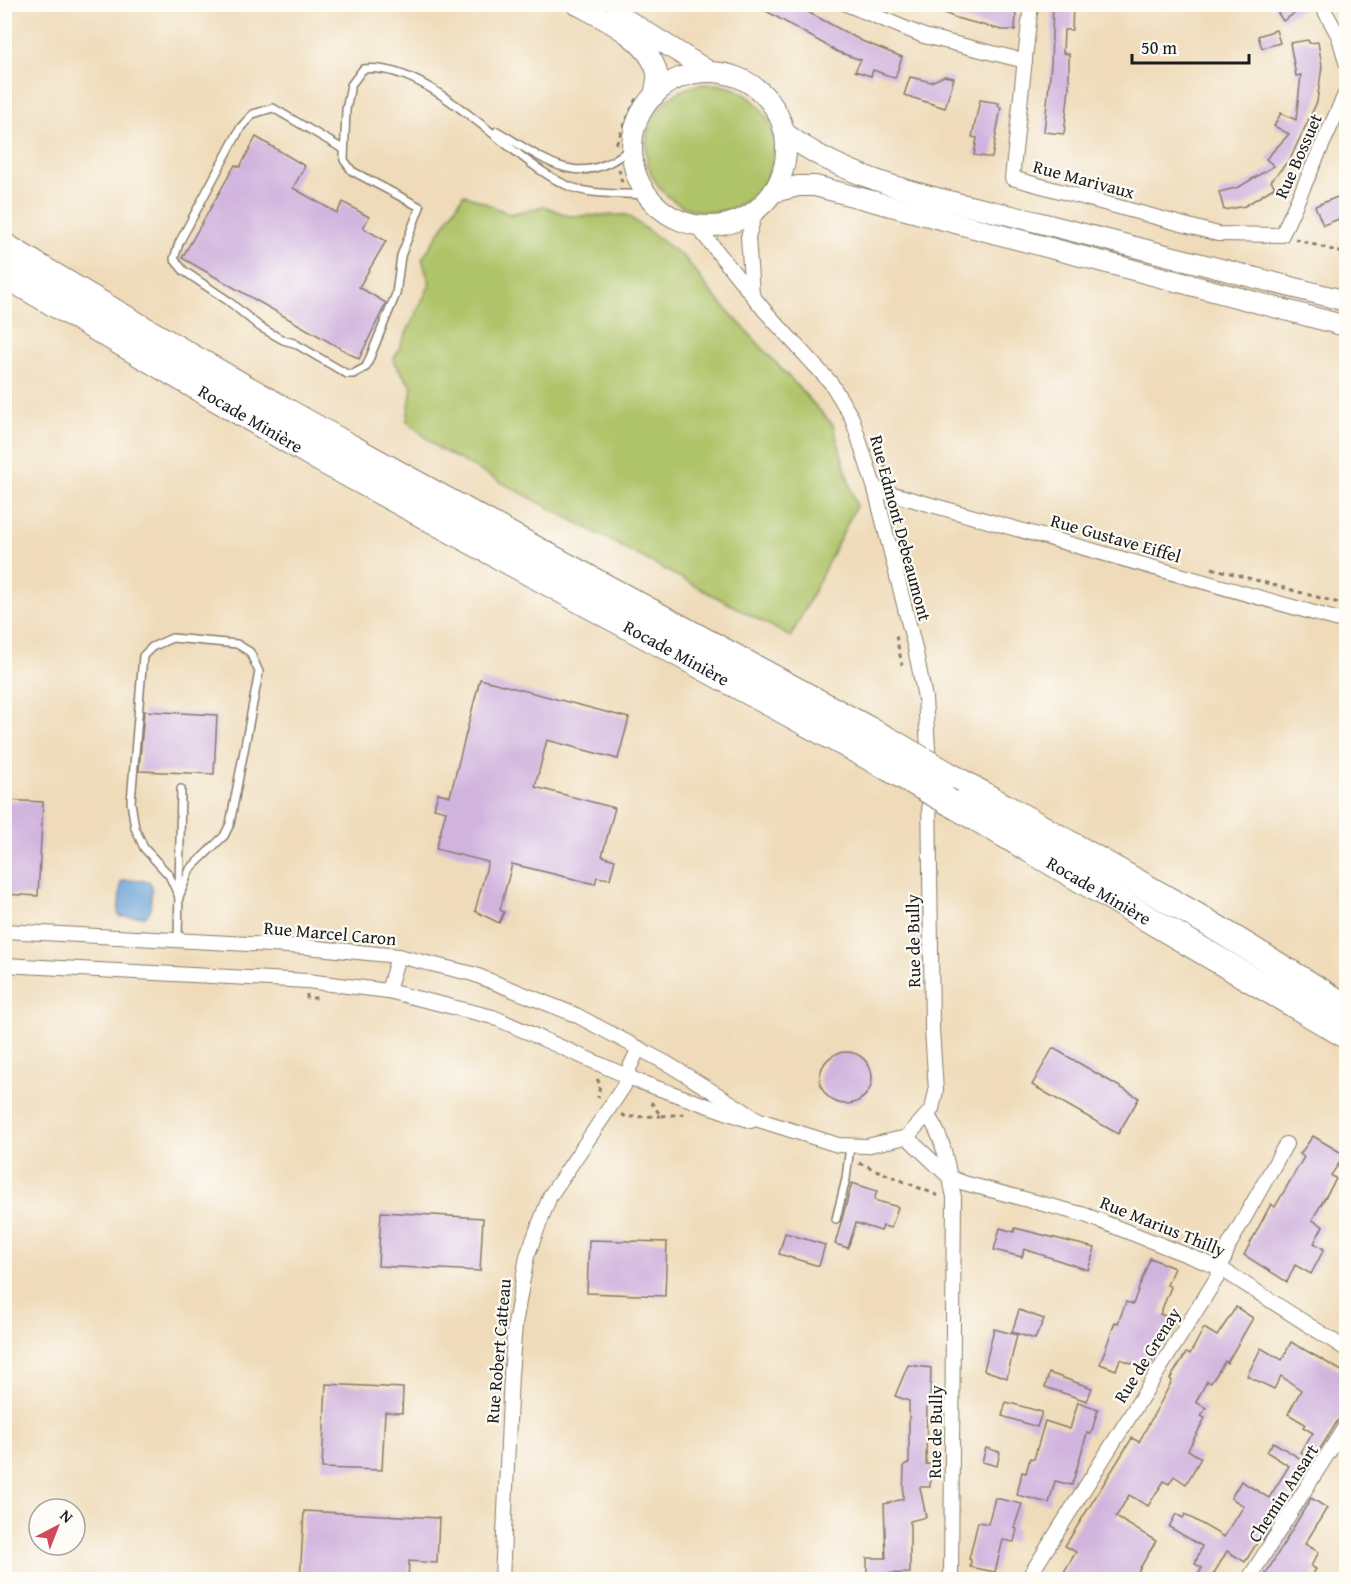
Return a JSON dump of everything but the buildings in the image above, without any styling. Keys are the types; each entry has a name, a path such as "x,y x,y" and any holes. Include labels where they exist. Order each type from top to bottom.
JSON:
{"highway":[{"name":"Rocade Minière","path":"4,246 333,438 889,754 951,803 1347,1035"},
{"name":"Rocade Minière","path":"4,274 319,458 889,754 950,776 1204,921 1347,1007"},
{"path":"1313,1014 1324,1037 1347,1052"}],"main road":[{"path":"576,4 627,35 650,55 657,74 647,92 643,110 635,127 633,146 639,179 647,195 692,230 728,224 756,211 774,192 783,174 787,153 785,133 778,113 766,96 749,83 730,75 710,72 689,75 647,92"},
{"path":"600,4 710,72"},
{"path":"785,133 809,152 846,169 925,194 1347,301"},
{"path":"774,192 798,186 815,186 1347,326"}],"street":[{"path":"846,4 924,36 1025,62"},
{"name":"Rue Marivaux","path":"1031,4 1012,178 1218,234 1282,235"},
{"path":"1321,4 1339,37 1347,62"},
{"name":"Rue Bossuet","path":"1282,235 1347,93"},
{"path":"752,294 748,237 756,211"},
{"name":"Rue Edmont Debeaumont","path":"692,230 752,294 842,397 852,418 876,489 925,698"},
{"name":"Rue Gustave Eiffel","path":"876,489 1347,622"},
{"name":"Rue de Bully","path":"925,698 936,1091 928,1116 937,1128 946,1152 954,1197 951,1580"},
{"name":"Rue Marcel Caron","path":"4,931 343,950 398,956 473,974 576,1015 639,1048 759,1120 803,1135 850,1146 878,1144 907,1137"},
{"path":"388,991 398,956"},
{"name":"Rue Marcel Caron","path":"4,965 307,981 388,991 493,1017 626,1075 750,1121 759,1120"},
{"name":"Rue Robert Catteau","path":"502,1580 514,1344 527,1256 550,1196 624,1086 626,1075 639,1048"},
{"path":"928,1116 907,1137 949,1177"},
{"name":"Rue de Grenay","path":"1027,1580 1220,1268 1229,1245 1286,1144"},
{"name":"Rue Marius Thilly","path":"949,1177 975,1187 1085,1215 1220,1268 1347,1349"},
{"name":"Chemin Ansart","path":"1248,1580 1347,1425"}],"lane":[{"path":"342,148 273,108 253,114 241,127 179,243 174,259 184,271 227,300 260,327 283,340 294,343 339,370 354,374 366,367 396,294 401,256 420,207 352,171 344,160 342,148 351,86 363,69 378,67 429,88 477,120 542,171 565,185 582,191 647,195"},
{"path":"477,120 562,167 579,171 602,168 633,146"},
{"path":"172,638 237,644 250,652 259,672 230,824 224,836 190,869 179,897 169,875 144,849 135,828 131,802 143,656 152,647 172,638"},
{"path":"178,940 181,789"},
{"path":"836,1219 846,1179 850,1146"}],"path":[{"path":"647,92 615,140 616,160 625,193 627,199 646,204 658,216 692,230"},
{"path":"1282,235 1347,254"},
{"path":"894,631 904,676"},
{"path":"307,981 307,998 326,998"},
{"path":"595,1077 600,1084 597,1100 611,1107"},
{"path":"626,1117 661,1116"}],"green space":[{"path":"710,84 734,89 755,103 769,124 774,148 769,172 755,193 734,207 710,212 686,207 665,193 651,172 646,148 651,124 665,103 686,89"},
{"path":"464,194 510,214 544,206 569,216 627,215 686,259 710,291 833,425 856,506 791,637 439,449 407,421 412,387 393,361 430,284 422,259"}],"water":[{"path":"125,880 149,881 152,886 150,911 146,916 121,917 118,914 121,882"}]}
